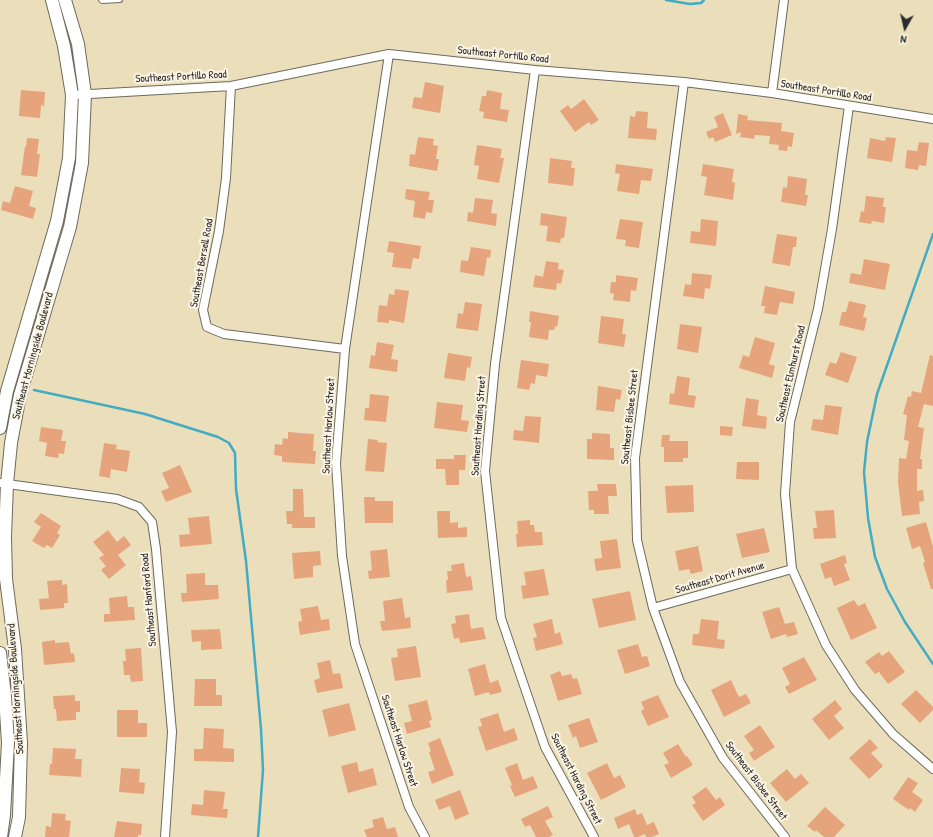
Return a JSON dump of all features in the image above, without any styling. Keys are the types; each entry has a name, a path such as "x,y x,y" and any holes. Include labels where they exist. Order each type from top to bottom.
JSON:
{"street":[{"name":"Southeast Morningside Boulevard","path":"0,428 7,391 57,221 69,158 72,95 64,46 52,0"},
{"name":"Southeast Morningside Boulevard","path":"15,837 19,817 21,744 15,650 6,579 3,484 20,395 70,227 82,163 85,94 78,44 65,0"},
{"path":"772,93 784,0"},
{"name":"Southeast Portillo Road","path":"72,95 231,86 389,54 535,70 684,82 772,93 933,119"},
{"name":"Southeast Harlow Street","path":"389,54 345,349 336,463 342,556 355,644 409,807 425,837"},
{"name":"Southeast Harding Street","path":"535,70 495,364 485,471 500,618 545,747 594,837"},
{"name":"Southeast Bisbee Street","path":"684,82 635,458 637,540 653,608 680,682 723,758 785,837"},
{"name":"Southeast Bersell Road","path":"231,86 224,193 219,231 203,310 206,327 224,334 345,349"},
{"name":"Southeast Elmhurst Road","path":"849,106 832,230 818,309 790,422 785,494 792,569 826,645 855,690 893,734 933,769"},
{"path":"57,221 70,227"},
{"path":"19,349 32,354"},
{"name":"Southeast Hanford Road","path":"3,484 117,499 140,507 152,522 156,549 172,732 165,837"},
{"name":"Southeast Dorit Avenue","path":"653,608 792,569"},
{"path":"0,652 15,650"},
{"name":"Southeast Morningside Boulevard","path":"0,652 8,743 4,815 1,837"}],"lane":[{"path":"101,0 120,0"}],"building":[{"path":"425,82 444,86 440,113 412,108 414,97 422,98"},
{"path":"21,90 45,92 44,106 41,105 40,118 19,116"},
{"path":"487,90 502,93 500,109 509,110 507,122 483,118 484,112 479,111 482,96 486,96"},
{"path":"584,99 599,120 591,125 589,122 575,132 560,111 568,105 571,109"},
{"path":"636,111 648,112 647,128 657,129 656,140 628,138 630,116 635,117"},
{"path":"723,113 732,135 715,142 713,137 709,139 706,132 718,127 714,117"},
{"path":"738,114 748,116 747,120 782,123 781,131 794,133 792,147 788,146 787,151 778,150 779,145 769,144 770,136 755,135 754,139 740,137 741,132 736,134"},
{"path":"418,137 434,139 433,145 438,146 436,159 439,159 437,171 409,166 410,154 415,155"},
{"path":"886,137 896,138 892,162 867,158 870,138 885,141"},
{"path":"27,138 39,139 37,154 40,154 37,177 21,175"},
{"path":"919,142 929,143 926,166 919,165 918,170 905,168 907,150 917,151"},
{"path":"477,145 502,149 500,158 504,158 499,183 477,179 479,166 474,165"},
{"path":"550,158 572,161 571,168 575,168 573,186 548,183"},
{"path":"616,164 653,169 651,181 641,180 639,194 617,191 620,174 615,173"},
{"path":"703,164 734,169 732,182 735,183 733,200 704,195 707,177 701,176"},
{"path":"788,176 807,179 805,195 808,195 806,206 781,202 783,187 787,188"},
{"path":"15,186 33,191 29,206 36,208 33,219 1,210 3,201 10,203"},
{"path":"406,189 430,192 428,200 434,200 432,213 426,212 425,219 413,217 415,201 405,199"},
{"path":"866,196 884,198 883,207 886,207 884,223 872,221 871,224 859,222 861,211 864,212"},
{"path":"475,198 493,200 491,213 497,214 496,226 467,221 468,212 473,213"},
{"path":"541,213 567,217 564,238 561,238 560,243 546,241 548,226 540,225"},
{"path":"620,219 643,222 639,248 625,246 626,240 616,239"},
{"path":"701,219 718,221 716,246 690,243 691,231 700,232"},
{"path":"777,234 797,237 796,247 793,247 790,266 772,263"},
{"path":"389,241 421,246 419,259 413,258 411,269 392,267 394,253 387,252"},
{"path":"471,247 491,250 490,258 487,257 484,276 460,272 461,260 468,261"},
{"path":"864,259 890,264 885,290 849,283 851,273 861,275"},
{"path":"546,261 559,263 558,269 564,270 561,284 557,283 556,290 533,287 535,275 543,277"},
{"path":"692,273 712,275 710,289 705,288 704,299 683,296 685,284 691,285"},
{"path":"616,275 638,278 636,291 631,290 630,302 613,300 614,294 610,293 611,282 616,282"},
{"path":"765,286 795,292 793,304 780,302 777,315 764,313 765,306 761,306"},
{"path":"395,289 409,291 404,323 389,320 389,323 377,322 379,305 387,306 389,294 394,295"},
{"path":"849,301 866,305 863,317 867,318 864,331 839,325 842,312 846,312"},
{"path":"465,302 482,304 478,331 456,328 458,313 463,314"},
{"path":"530,311 559,316 557,327 555,326 554,330 549,330 548,340 529,337 531,322 529,322"},
{"path":"601,316 624,319 622,334 626,334 624,347 598,343"},
{"path":"680,324 702,327 698,353 677,349"},
{"path":"755,337 775,343 769,364 775,366 772,378 739,368 743,355 749,357"},
{"path":"377,342 394,345 391,359 398,360 397,372 369,368 371,355 375,356"},
{"path":"841,352 857,357 848,383 825,375 830,362 836,364"},
{"path":"448,353 472,357 470,368 467,367 465,381 444,378"},
{"path":"930,355 933,356 933,406 924,404 918,427 924,428 920,459 922,459 922,469 917,469 917,491 923,490 924,501 919,502 920,514 902,516 898,482 899,458 906,459 909,441 904,440 907,415 903,414 908,396 911,397 912,391 921,393"},
{"path":"521,360 549,364 547,377 536,375 535,384 531,383 529,390 517,388"},
{"path":"677,376 690,378 688,395 696,396 694,408 669,404 670,393 674,394"},
{"path":"598,386 622,390 620,400 616,399 614,412 596,410"},
{"path":"370,394 389,396 386,422 364,420 365,408 369,408"},
{"path":"746,398 759,400 757,415 767,417 766,429 742,426"},
{"path":"437,402 463,405 461,420 469,421 467,432 434,428"},
{"path":"825,405 842,407 838,435 811,430 813,419 823,420"},
{"path":"525,416 541,417 539,443 513,440 514,430 523,431"},
{"path":"720,426 733,427 732,436 720,435"},
{"path":"41,427 63,430 61,441 66,441 64,454 59,453 58,458 45,456 47,443 39,441"},
{"path":"288,432 314,434 313,451 316,451 315,464 282,462 282,456 274,455 275,444 282,445 283,438 288,439"},
{"path":"592,433 610,434 610,448 614,448 614,460 587,459 587,439 592,439"},
{"path":"662,435 670,435 669,441 688,441 688,458 683,458 683,462 664,462 664,447 661,447"},
{"path":"368,439 387,443 384,472 365,471"},
{"path":"104,443 117,445 116,449 130,451 127,472 111,469 110,478 99,476"},
{"path":"454,455 466,455 465,470 459,470 459,485 446,485 445,469 436,469 436,459 454,459"},
{"path":"737,462 759,462 759,480 736,479"},
{"path":"180,465 192,492 166,502 161,491 169,488 162,473"},
{"path":"597,484 616,484 617,496 608,496 609,514 594,514 594,510 589,510 588,491 598,491"},
{"path":"693,485 694,512 667,513 665,486"},
{"path":"293,489 303,489 304,517 315,517 315,528 292,528 292,524 287,524 286,511 293,511"},
{"path":"364,497 375,497 375,501 393,501 393,523 365,523"},
{"path":"834,510 836,538 814,539 813,528 817,528 815,511"},
{"path":"437,511 450,511 450,523 458,522 458,528 467,527 467,537 438,538"},
{"path":"41,513 61,526 57,533 60,535 52,548 47,545 44,548 32,541 41,527 34,522"},
{"path":"209,516 212,544 180,547 179,535 190,534 188,518"},
{"path":"530,520 530,525 534,525 535,532 542,532 543,545 517,547 517,521"},
{"path":"926,522 933,547 933,589 931,589 923,563 925,562 920,546 912,549 906,528"},
{"path":"764,528 770,552 742,558 736,534"},
{"path":"108,530 117,542 124,536 131,545 118,555 126,565 109,579 101,570 106,566 99,558 104,555 93,542"},
{"path":"617,539 621,568 596,571 594,559 602,558 600,541"},
{"path":"698,546 703,571 691,574 689,569 679,571 675,551"},
{"path":"387,549 390,577 369,579 368,571 372,570 370,551"},
{"path":"320,551 321,565 313,566 313,577 294,579 292,553"},
{"path":"845,555 847,563 844,564 850,580 834,586 831,577 825,579 820,564"},
{"path":"464,563 466,577 471,576 473,590 447,593 447,571 452,571 451,565"},
{"path":"544,569 549,595 523,599 521,586 526,585 524,572"},
{"path":"205,573 205,585 218,585 219,599 182,602 181,593 187,593 186,574"},
{"path":"62,580 62,585 67,584 68,603 64,603 64,608 40,610 39,599 49,598 47,581"},
{"path":"630,591 636,620 599,628 592,599"},
{"path":"127,596 128,607 134,607 135,620 104,622 104,614 110,614 109,598"},
{"path":"402,598 405,618 410,617 411,628 382,631 380,621 385,621 383,601"},
{"path":"854,600 858,606 865,603 877,628 851,640 837,608"},
{"path":"318,606 321,620 329,619 330,630 300,635 298,622 302,621 300,609"},
{"path":"779,607 785,624 794,622 798,634 787,637 786,634 771,639 762,612"},
{"path":"469,614 471,629 483,627 486,639 460,643 459,638 454,639 451,624 456,623 455,616"},
{"path":"552,619 555,634 560,632 563,644 536,651 533,638 537,637 533,624"},
{"path":"701,619 719,621 717,639 725,640 724,649 692,645 693,634 699,634"},
{"path":"220,629 222,649 201,650 201,641 192,642 191,630"},
{"path":"55,640 55,643 69,642 71,654 74,653 75,662 44,665 42,642"},
{"path":"638,644 642,657 647,656 650,666 625,674 617,650"},
{"path":"416,646 421,677 395,681 391,658 398,657 397,649"},
{"path":"141,648 143,681 131,682 130,675 124,675 123,661 126,661 125,649"},
{"path":"889,651 905,672 888,684 879,672 875,674 865,662 879,652 882,656"},
{"path":"804,657 817,680 789,694 785,687 790,684 782,668"},
{"path":"330,660 333,674 340,673 343,688 317,693 314,680 320,678 317,663"},
{"path":"485,664 490,683 498,680 502,692 490,695 489,692 475,696 468,669"},
{"path":"560,671 562,676 571,674 573,679 577,678 582,694 558,701 550,675"},
{"path":"195,679 216,679 216,695 222,695 222,706 194,706"},
{"path":"731,680 739,697 746,694 751,703 724,717 711,690"},
{"path":"916,690 933,707 933,710 920,723 901,704"},
{"path":"75,695 75,701 80,701 80,712 76,712 76,720 57,721 53,696"},
{"path":"658,695 669,717 648,726 641,711 644,709 641,702"},
{"path":"427,700 432,720 429,721 431,727 407,734 404,723 412,721 408,705"},
{"path":"835,700 842,709 834,716 844,728 829,740 812,719"},
{"path":"349,703 356,730 329,737 322,710"},
{"path":"117,710 138,710 138,723 147,723 147,737 117,737"},
{"path":"498,713 504,732 514,728 518,740 486,751 478,727 482,726 480,719"},
{"path":"589,718 598,742 580,748 576,736 573,738 568,725"},
{"path":"760,725 775,747 754,761 749,753 754,750 744,736"},
{"path":"204,728 224,729 223,748 234,749 234,762 194,761 194,749 203,749"},
{"path":"440,738 454,775 432,784 428,772 435,770 429,752 431,751 428,743"},
{"path":"870,739 878,748 871,753 883,766 869,779 849,758"},
{"path":"678,744 693,765 671,778 664,765 669,763 663,753"},
{"path":"53,748 76,749 75,759 82,759 81,777 49,775 50,764 52,764"},
{"path":"357,762 359,772 373,768 377,785 348,793 341,766"},
{"path":"517,763 523,780 533,776 538,788 515,797 505,768"},
{"path":"607,763 614,778 620,775 626,787 601,800 587,773"},
{"path":"121,768 140,769 139,782 145,783 144,794 119,792"},
{"path":"787,769 795,779 801,774 809,783 786,802 770,783"},
{"path":"908,777 918,783 912,792 923,800 915,812 910,808 909,810 893,799"},
{"path":"706,787 716,800 720,797 725,805 703,821 692,805 696,803 692,797"},
{"path":"204,790 225,792 223,809 228,809 227,818 191,815 192,804 203,805"},
{"path":"460,790 469,814 455,820 450,806 439,810 435,800"},
{"path":"548,806 553,817 545,821 553,835 549,837 536,837 530,825 525,827 521,819"},
{"path":"825,807 845,825 834,837 824,837 816,830 815,832 807,826"},
{"path":"635,809 637,815 642,813 647,825 654,822 659,834 652,837 646,837 645,834 634,837 629,824 618,829 614,818"},
{"path":"52,813 66,814 65,820 71,821 69,837 45,837 46,826 51,827"},
{"path":"383,817 387,829 395,827 398,837 367,837 364,830 374,827 372,820"},
{"path":"117,821 142,824 141,835 138,835 138,837 114,837"}],"waterway":[{"path":"666,0 690,4 701,3 704,0"},
{"path":"933,234 877,394 867,442 864,472 868,518 875,557 887,589 905,622 933,664"},
{"path":"34,390 145,414 218,437 229,443 235,453 236,489 246,561 261,729 263,770 258,837"}]}
